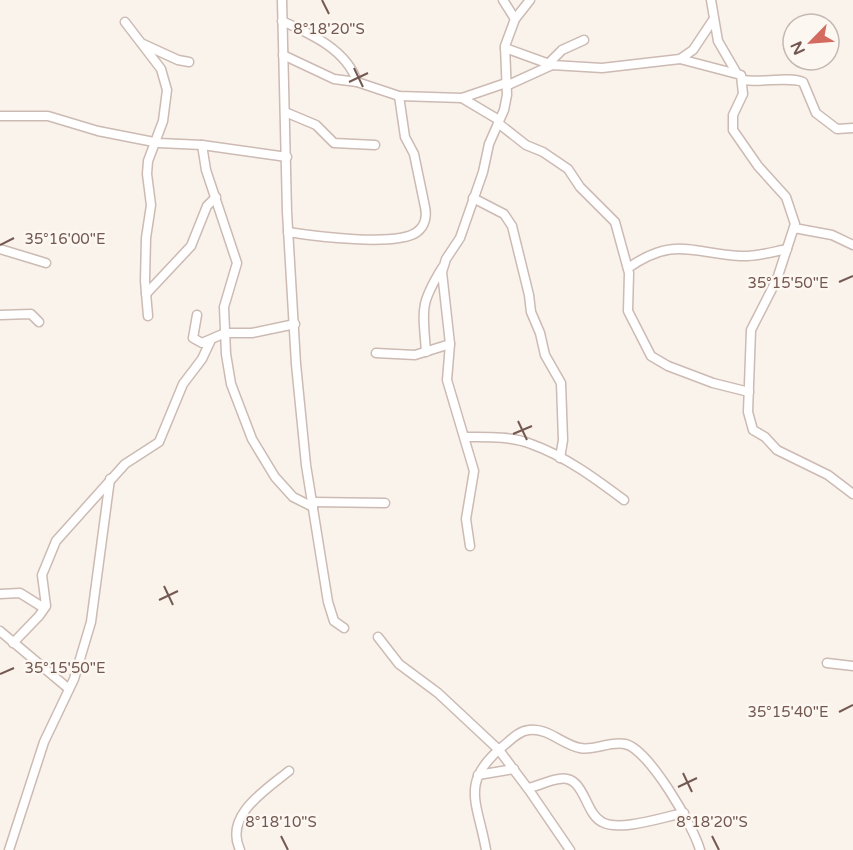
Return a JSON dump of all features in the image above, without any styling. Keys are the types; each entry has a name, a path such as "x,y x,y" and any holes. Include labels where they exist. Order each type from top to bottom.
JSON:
{"street":[{"path":"282,0 288,232 301,415 312,504 330,610 336,624 344,628"},
{"path":"503,0 515,19"},
{"path":"426,352 423,304 428,290 460,238 472,198 483,172 489,144 504,110 505,48 515,19 530,0"},
{"path":"711,0 717,41 743,80 743,94 732,124 750,156 786,197 794,228 769,297 751,330 748,412 755,432 765,437 777,450 828,475 853,494"},
{"path":"680,59 693,50 713,20"},
{"path":"282,21 337,52 348,64 357,82"},
{"path":"125,22 143,43 166,81 165,111 148,161 147,174 151,211 146,238 148,316"},
{"path":"283,55 334,79 357,82 399,96 462,98 506,85 550,65 562,50 584,40"},
{"path":"143,43 178,60 189,62"},
{"path":"505,48 550,65 602,68 680,59 736,72"},
{"path":"743,80 803,82 816,113 837,129 853,128"},
{"path":"288,232 350,239 390,238 412,235 419,230 427,215 414,154 405,137 399,96"},
{"path":"462,98 499,121 526,145 551,158 574,175 580,186 615,222 628,268 628,311 651,356 659,362 713,383 749,392"},
{"path":"285,112 316,125 328,138 339,145 375,145"},
{"path":"0,116 48,116 91,129 155,142 202,145 287,157"},
{"path":"202,145 206,170 237,263 224,308 225,333 231,384 252,439 284,490 312,504 385,502"},
{"path":"146,294 191,246 207,206 216,197"},
{"path":"472,198 504,214 512,226 522,275 528,290 531,312 545,355 561,383 560,458"},
{"path":"794,228 832,236 853,245"},
{"path":"0,249 46,263"},
{"path":"628,268 648,254 672,249 742,256 787,249"},
{"path":"444,266 442,280 450,344 449,390 466,437 474,471 466,519 470,546"},
{"path":"0,315 31,314 39,322"},
{"path":"197,315 193,338 197,342 210,342 225,333 252,333 295,324"},
{"path":"13,644 44,608 42,575 56,541 125,464 159,442 183,384 202,359 210,342"},
{"path":"376,353 415,355 450,344"},
{"path":"466,437 500,437 530,443 560,458 624,500"},
{"path":"9,850 44,742 69,689 91,622 110,479"},
{"path":"0,594 20,593 44,608"},
{"path":"0,632 69,689"},
{"path":"378,636 399,664 438,693 499,750 570,850"},
{"path":"827,663 853,666"},
{"path":"486,850 473,787 478,775 499,750 519,734 529,730 542,731 580,748 614,743 632,746 648,762 684,813 700,850"},
{"path":"478,775 514,769"},
{"path":"240,850 234,831 238,818 289,771"},
{"path":"528,788 559,778 570,780 581,791 595,816 601,822 610,825 632,825 684,813"}]}
